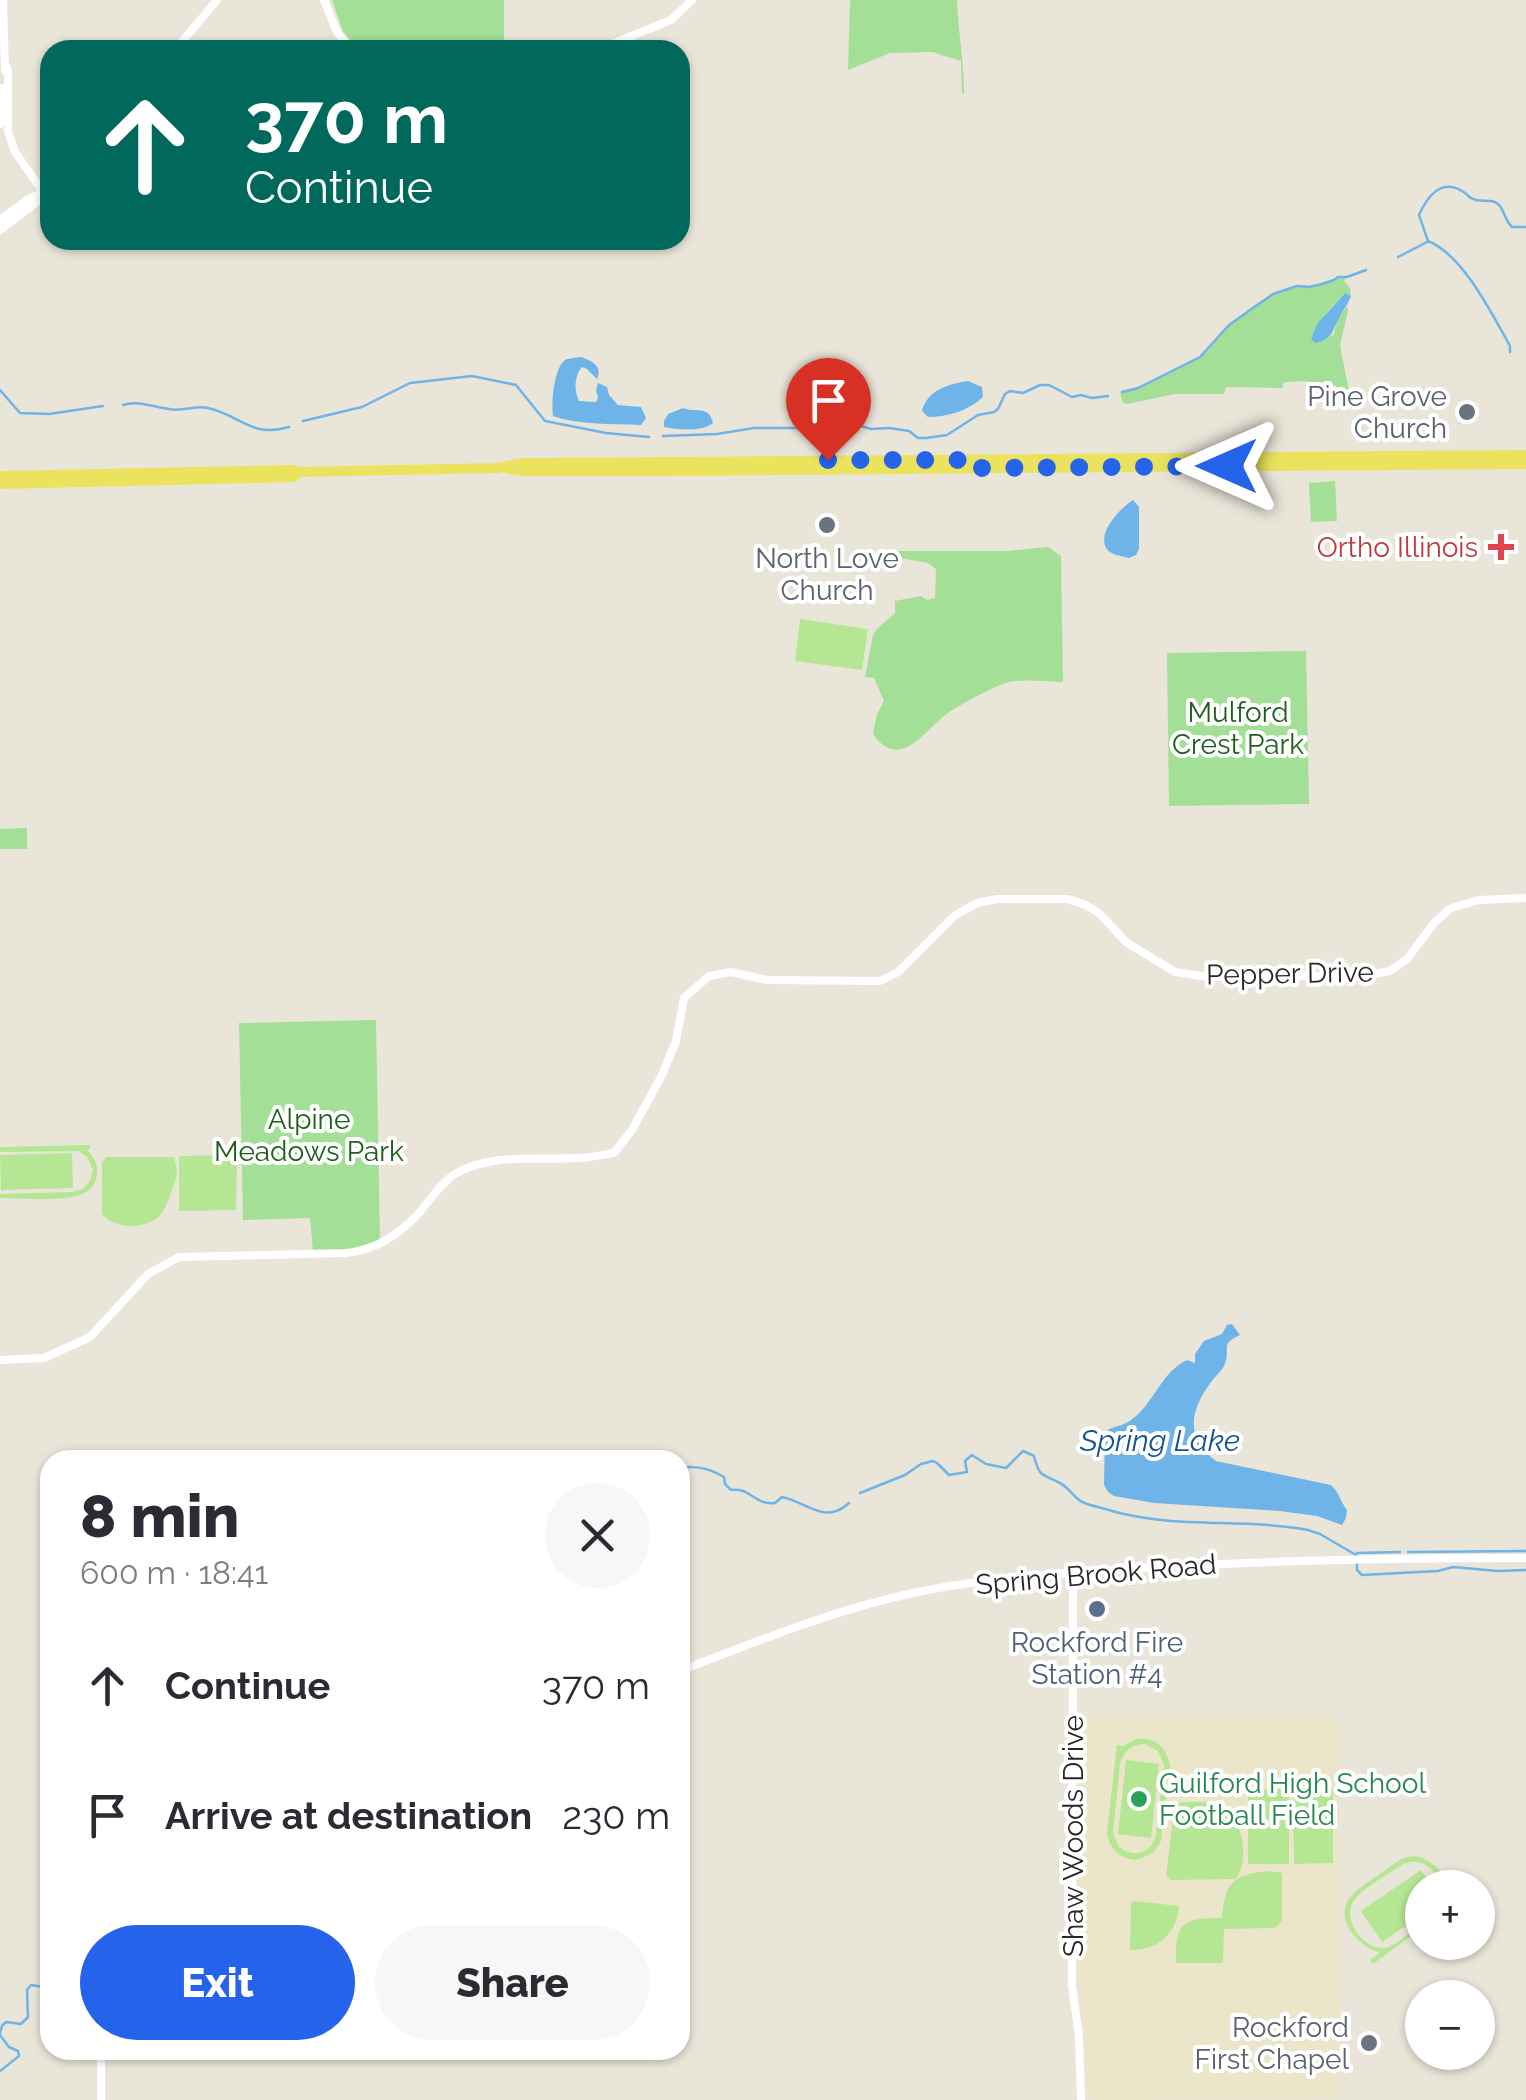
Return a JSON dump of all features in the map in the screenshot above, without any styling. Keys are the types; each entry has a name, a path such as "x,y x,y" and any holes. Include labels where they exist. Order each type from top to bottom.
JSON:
{"main road":[{"path":"1332,461 1526,454"},
{"path":"0,476 1332,461 1526,464"},
{"path":"0,484 294,477 298,472"}],"street":[{"path":"0,124 6,66 3,0"},
{"path":"183,40 217,0"},
{"path":"324,0 343,40"},
{"path":"623,40 663,25 692,0"},
{"path":"6,66 8,132 14,152 40,182"},
{"path":"0,220 40,194"},
{"path":"0,230 40,198"},
{"name":"Pepper Drive","path":"0,1360 44,1358 90,1337 148,1274 180,1257 366,1250 392,1238 454,1175 476,1166 503,1160 614,1153 632,1130 662,1075 676,1041 684,998 709,976 731,972 767,980 880,980 898,972 954,916 977,903 997,899 1068,899 1086,905 1126,942 1175,972 1202,976 1362,976 1390,971 1408,959 1435,922 1452,908 1479,900 1526,898"},
{"name":"Spring Brook Road","path":"690,1666 887,1599 1001,1579 1196,1564 1526,1558"},
{"name":"Shaw Woods Drive","path":"1073,1572 1072,1985 1079,2037 1080,2100"},
{"path":"100,2060 101,2100"}],"shaded area":[{"path":"1077,1714 1339,1718 1339,2099 1087,2097 1078,1979"}],"green space":[{"path":"332,0 504,0 504,40 351,40 343,32"},
{"path":"850,0 957,0 964,93 961,61 932,52 890,53 848,70"},
{"path":"1347,277 1344,281 1351,296 1345,293 1321,320 1311,339 1325,340 1334,334 1337,320 1347,306 1340,346 1349,391 1345,400 1338,398 1336,386 1307,381 1284,382 1282,388 1226,387 1224,394 1175,394 1123,403 1120,393 1199,358 1236,319 1265,299 1279,291 1322,284"},
{"path":"1335,481 1337,521 1311,522 1309,483"},
{"path":"1048,547 1061,556 1063,682 1020,681 1001,685 949,712 903,749 883,745 873,734 884,701 874,678 865,677 873,635 895,613 895,601 921,596 927,600 935,598 936,569 928,563 895,557 895,551"},
{"path":"800,619 868,629 862,670 795,661"},
{"name":"Mulford Crest Park","path":"1306,651 1309,804 1169,806 1167,653"},
{"path":"27,828 27,849 0,849 0,829"},
{"name":"Alpine Meadows Park","path":"376,1020 380,1241 348,1250 313,1251 310,1218 243,1220 239,1023"},
{"path":"90,1145 87,1150 96,1163 97,1175 94,1185 85,1193 53,1199 0,1198 0,1194 83,1189 93,1170 87,1157 78,1151 0,1152 0,1147"},
{"path":"72,1153 73,1188 1,1190 0,1155"},
{"path":"237,1155 236,1210 179,1211 179,1156"},
{"path":"106,1157 174,1157 176,1177 164,1210 156,1219 132,1226 115,1223 102,1214 102,1163"},
{"path":"1136,1739 1154,1741 1166,1753 1170,1765 1161,1841 1153,1853 1136,1860 1116,1852 1107,1833 1117,1745","holes":["1145,1744 1158,1751 1164,1765 1156,1835 1146,1850 1130,1853 1119,1847 1113,1833 1120,1763 1136,1745"]},
{"name":"Guilford High School Football Field","path":"1126,1760 1159,1764 1151,1838 1118,1834"},
{"path":"1333,1788 1333,1863 1294,1864 1293,1789"},
{"path":"1248,1789 1289,1789 1289,1864 1248,1864"},
{"path":"1175,1803 1212,1803 1230,1813 1240,1831 1243,1852 1235,1879 1170,1880 1166,1875"},
{"path":"1404,1858 1426,1860 1438,1870 1416,1862 1403,1864 1357,1897 1350,1909 1356,1932 1368,1944 1383,1948 1405,1937 1405,1940 1373,1964 1370,1960 1380,1953 1351,1932 1345,1907 1363,1885"},
{"path":"1270,1871 1282,1873 1282,1921 1275,1928 1224,1929 1221,1963 1176,1963 1177,1939 1184,1925 1198,1919 1222,1918 1233,1882"},
{"path":"1405,1881 1405,1926 1382,1942 1361,1911"},
{"path":"1131,1903 1179,1906 1174,1925 1164,1939 1130,1950"}],"water":[{"path":"1345,293 1351,296 1332,332 1315,343 1311,339 1317,324"},
{"path":"581,357 599,371 597,379 582,367 576,384 579,401 596,402 598,383 607,387 618,405 641,407 646,418 641,425 585,423 553,416 558,370 565,360"},
{"path":"968,381 982,387 983,397 971,406 935,417 922,411 934,393"},
{"path":"683,408 705,412 713,423 697,429 664,427 668,414"},
{"path":"1133,500 1139,507 1139,549 1129,558 1110,552 1104,541 1112,520"},
{"name":"Spring Lake","path":"1232,1324 1240,1335 1227,1344 1224,1366 1197,1406 1194,1426 1199,1444 1216,1461 1331,1485 1347,1510 1342,1525 1317,1516 1280,1511 1154,1503 1114,1496 1104,1485 1105,1433 1135,1417 1177,1366 1187,1360 1195,1363 1195,1354 1204,1341 1222,1334"}],"waterway":[{"path":"1510,352 1465,272 1428,241 1419,215 1436,191 1448,187 1476,200 1495,202 1512,227 1526,227"},
{"path":"1398,257 1427,242"},
{"path":"1122,392 1200,357 1229,325 1273,294 1366,270"},
{"path":"303,421 362,407 410,383 472,376 516,385 545,421 649,437"},
{"path":"663,436 850,423 871,429 909,431 918,438 926,438 947,435 978,415 994,412 1010,391 1023,393 1049,385 1072,397 1108,396"},
{"path":"0,390 20,413 49,414 103,406"},
{"path":"123,405 174,410 203,407 256,428 289,427"},
{"path":"860,1493 905,1475 921,1464 933,1461 949,1475 967,1472 965,1461 972,1455 986,1464 1006,1468 1023,1451 1034,1456 1042,1474 1089,1505 1160,1520 1308,1530 1356,1555"},
{"path":"690,1467 714,1472 724,1477 731,1490 743,1491 768,1503 782,1497 823,1512 840,1510 849,1503"},
{"path":"1408,1552 1526,1551"},
{"path":"1357,1553 1400,1552"},
{"path":"1357,1563 1362,1575 1453,1567 1526,1570"},
{"path":"0,2033 6,2022 21,2024 28,2017 27,1990 31,1985 40,1986"},
{"path":"0,2035 19,2056 0,2071"}],"place":[{"name":"Pine Grove Church","path":"1467,412"},
{"name":"North Love Church","path":"827,525"},
{"name":"Ortho Illinois","path":"1501,547"},
{"name":"Rockford Fire Station #4","path":"1097,1609"},
{"name":"Guilford High School Football Field","path":"1139,1799"},
{"name":"Rockford First Chapel","path":"1369,2043"}],"route":[{"path":"828,460 976,460 976,468 1227,466"}]}
